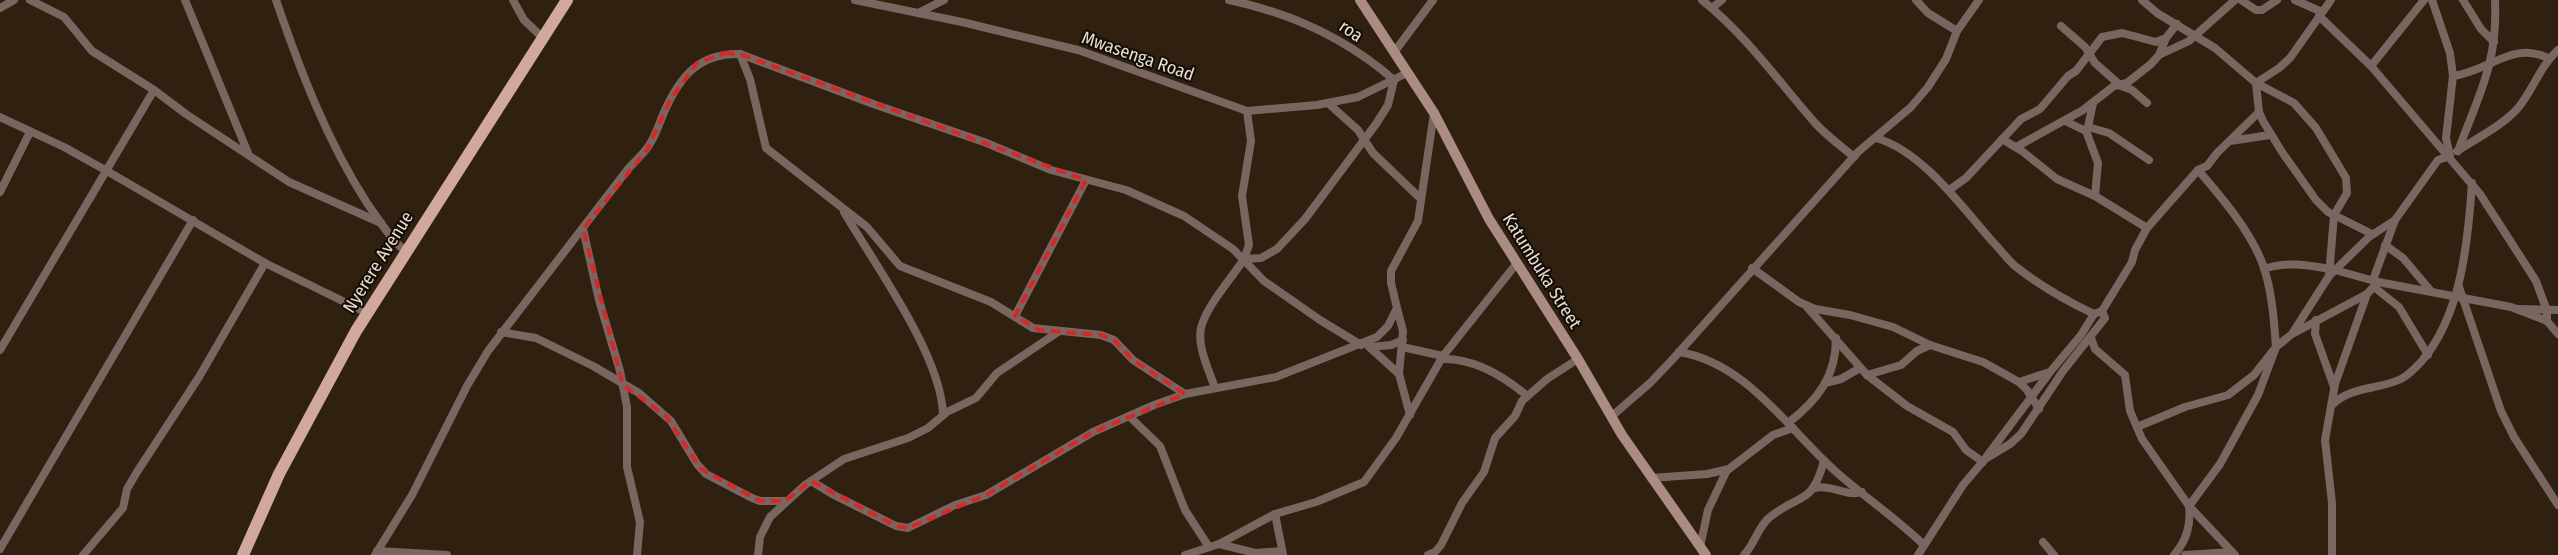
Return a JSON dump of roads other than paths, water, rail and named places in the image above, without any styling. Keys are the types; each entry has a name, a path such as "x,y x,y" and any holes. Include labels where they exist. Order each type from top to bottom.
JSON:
{"main road":[{"name":"Nyerere Avenue","path":"243,555 266,501 308,416 367,312 567,0"},
{"name":"Katumbuka Street","path":"1360,0 1434,113 1485,210 1578,359 1622,435 1703,551"}],"street":[{"path":"0,8 14,0"},
{"path":"30,0 59,13 92,51 154,90 186,114 303,190 381,224"},
{"path":"185,0 208,61 248,153"},
{"path":"276,0 296,57 324,123 349,174 390,237 405,251"},
{"path":"513,0 524,20 543,38"},
{"name":"Mwasenga Road","path":"856,0 1078,50 1247,111 1328,103 1358,96 1407,73"},
{"path":"918,13 944,0"},
{"name":"roa","path":"1229,0 1256,5 1302,20 1333,36 1394,80"},
{"path":"1395,52 1433,0"},
{"path":"1702,0 1778,77 1817,125 1854,157"},
{"path":"1712,8 1722,0"},
{"path":"1916,0 1928,13 1957,31"},
{"path":"1612,416 1650,383 1679,352 1752,268 1854,157 1911,107 1928,87 1946,59 1957,31 1979,0"},
{"path":"2142,0 2157,13 2215,48 2256,83 2294,104 2316,128 2340,165 2346,178 2347,193 2334,214 2331,272"},
{"path":"2121,86 2145,69 2159,55 2196,36 2235,0"},
{"path":"2241,0 2256,10 2262,10 2277,0"},
{"path":"2256,83 2290,58 2331,0"},
{"path":"2371,66 2424,0"},
{"path":"2432,0 2450,53 2453,76 2446,138 2450,156"},
{"path":"2463,0 2481,29 2494,42"},
{"path":"2458,151 2491,63 2496,0"},
{"path":"2298,1 2321,14 2371,66 2402,105 2450,156 2472,183 2533,275 2547,311 2547,321"},
{"path":"2159,55 2166,38 2176,24"},
{"path":"2061,26 2121,86"},
{"path":"1948,190 1966,178 2027,114 2040,109 2102,37 2122,33 2156,42 2166,38"},
{"path":"2332,555 2332,503 2324,440 2334,388 2367,294 2375,283 2385,245 2395,220 2438,160 2458,151 2505,120 2517,109 2549,59 2558,50"},
{"path":"2453,76 2463,75 2517,53 2530,52 2549,59"},
{"path":"376,553 412,495 467,386 501,332 628,169 647,150 675,92 697,63 725,53 740,54 876,105 984,142 1051,170 1126,190 1184,216 1244,260 1264,281 1320,320 1365,345 1399,374"},
{"path":"740,54 750,80 766,148 867,227 879,239 891,257 904,268 984,299 1033,328 1101,335 1114,340 1133,360 1184,394"},
{"path":"1244,260 1261,258 1277,249 1306,220 1365,140 1388,105 1394,80"},
{"path":"2256,83 2259,112 2270,135 2316,200 2328,212 2372,235 2403,258 2430,290"},
{"path":"2016,147 2065,121 2093,103 2114,86 2121,86 2132,90 2147,103"},
{"path":"0,350 154,90"},
{"path":"1328,103 1358,130 1373,153 1421,199"},
{"path":"2093,103 2087,129 2098,163 2095,196"},
{"path":"1215,388 1202,344 1201,329 1205,316 1244,260 1249,245 1242,196 1251,141 1247,111"},
{"path":"1918,555 1963,485 1984,461 2050,372 2098,312 2132,262 2135,250 2147,228 2198,170 2207,166 2259,112"},
{"path":"1410,415 1399,374 1403,331 1391,271 1418,221 1434,113"},
{"path":"0,117 64,147 107,170 264,263 367,312"},
{"path":"2065,121 2087,129 2109,133 2149,160"},
{"path":"0,192 30,132"},
{"path":"2230,141 2270,135"},
{"path":"1876,138 1898,147 1948,190 2015,266 2050,290 2098,312 2105,318 2063,371 2021,434 2010,444 1984,461"},
{"path":"2002,139 2016,147 2058,180 2095,196 2147,228"},
{"path":"2174,555 2187,536 2190,519 2189,506 2220,464 2258,394 2276,347 2272,301 2264,269 2252,241 2198,170"},
{"path":"1015,316 1086,180"},
{"path":"2331,406 2337,399 2353,392 2401,379 2428,355 2446,324 2459,286 2472,183"},
{"path":"843,210 923,347 940,391 943,414"},
{"path":"0,548 193,220"},
{"path":"2292,334 2331,272 2372,235 2395,220"},
{"path":"583,229 599,300 623,385 628,419 627,467 640,515 637,555"},
{"path":"82,555 123,508 128,489 137,472 199,377 264,263"},
{"path":"1185,555 1219,544 1275,514 1316,502 1364,482 1371,475 1410,415 1442,358 1517,263"},
{"path":"2264,269 2288,264 2310,265 2375,283 2430,290 2517,309 2547,321 2558,334"},
{"path":"1752,268 1806,305 1867,375 1906,406 1953,432 1966,450 1984,461"},
{"path":"2375,283 2399,307 2428,355"},
{"path":"2459,286 2500,411 2533,469 2558,505"},
{"path":"2137,427 2185,407 2228,394 2254,375 2276,347 2292,334 2367,294"},
{"path":"1806,305 1893,327 1930,345 1983,362 2019,382 2038,409"},
{"path":"811,481 834,496 896,526 908,528 955,505 986,495 1093,432 1128,416 1184,394 1276,377 1365,345 1384,333 1398,308"},
{"path":"2517,309 2540,308 2547,311 2558,310"},
{"path":"2316,320 2315,334 2334,388"},
{"path":"758,555 764,528 785,501 811,481 844,459 917,434 943,414 976,398 998,373 1060,331"},
{"path":"501,332 536,338 592,366 639,394 666,416 677,429 696,464 706,474 760,500 785,501"},
{"path":"1652,478 1707,474 1727,470 1738,464 1759,444 1790,425 1825,383 1833,366 1836,338"},
{"path":"2091,338 2095,349 2126,375 2127,398 2142,439 2189,506 2233,553"},
{"path":"1365,345 1402,344 1442,358 1474,363 1494,373 1526,395"},
{"path":"1867,375 1901,364 1917,351 1930,345"},
{"path":"1679,352 1694,354 1726,371 1764,398 1824,461 1924,545"},
{"path":"1428,555 1436,552 1441,545 1462,504 1484,472 1495,438 1511,421 1526,395 1578,359"},
{"path":"1825,383 1841,379 1860,368"},
{"path":"2019,382 2050,372"},
{"path":"1128,416 1160,446 1185,510 1209,547"},
{"path":"1744,555 1770,517 1801,500 1815,488 1824,461"},
{"path":"1703,551 1708,510 1727,470"},
{"path":"1815,488 1827,487 1846,494 1862,492"},
{"path":"1219,544 1255,553 1282,553 1275,514"},
{"path":"2043,542 2054,555"},
{"path":"376,553 447,555"},
{"path":"2184,555 2233,553"}]}
